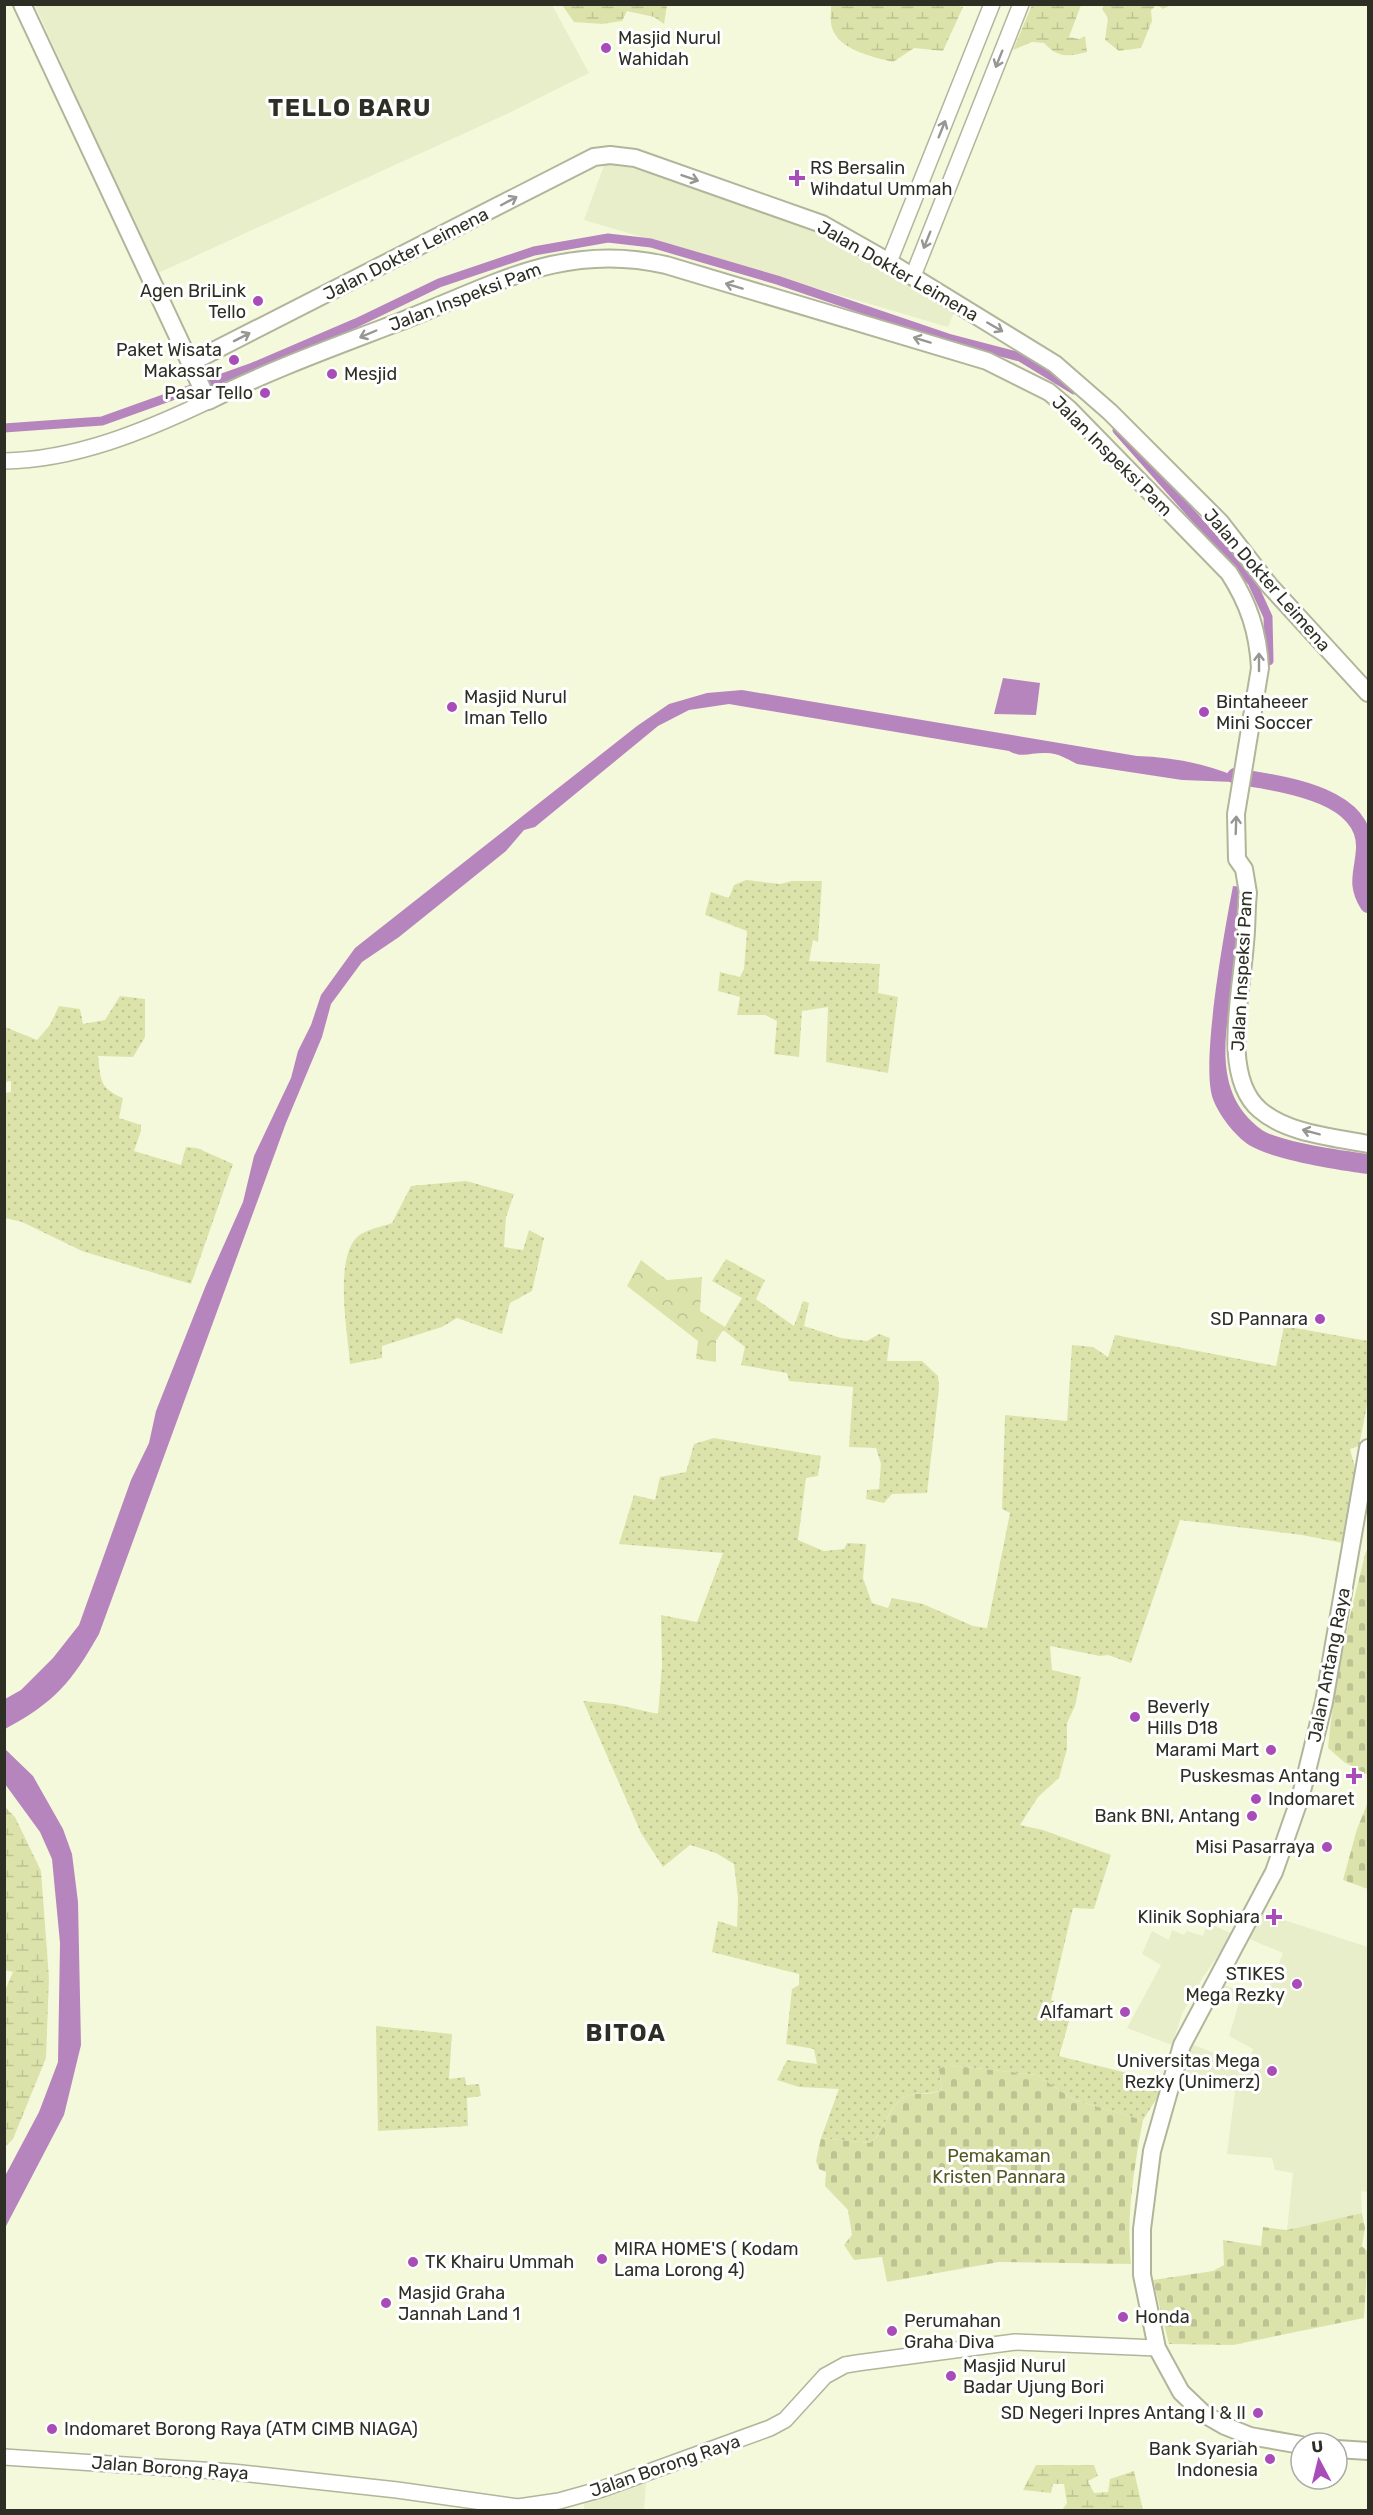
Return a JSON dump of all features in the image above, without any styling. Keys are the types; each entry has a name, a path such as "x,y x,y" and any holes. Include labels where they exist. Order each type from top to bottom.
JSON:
{"main road":[{"path":"4,461 48,459 114,439 171,418 200,378 179,340 21,4"},
{"path":"890,262 992,4"},
{"path":"913,276 1021,4"},
{"name":"Jalan Dokter Leimena","path":"200,378 594,157 610,155 635,158 822,224 913,276 1074,378 1231,536 1269,585 1368,693"},
{"name":"Jalan Inspeksi Pam","path":"200,378 294,362 521,272 599,257 643,260 928,342 1009,370 1049,392 1069,409 1210,553 1229,573 1242,594 1259,645 1260,668 1239,792 1237,859 1244,869 1248,893 1237,1044 1244,1087 1260,1110 1283,1123 1310,1132 1368,1144"},
{"path":"1210,553 1231,536"},
{"name":"Jalan Antang Raya","path":"1289,2443 1250,2436 1204,2414 1181,2392 1157,2348 1142,2275 1142,2229 1152,2151 1185,2037 1244,1934 1274,1872 1301,1795 1324,1702 1368,1448"},
{"name":"Jalan Borong Raya","path":"4,2457 232,2472 397,2490 518,2507 533,2506 602,2490 779,2424 817,2382 845,2365 1015,2342 1157,2348"},
{"path":"1349,2450 1368,2451"}],"shaded area":[{"path":"35,5 552,5 589,73 511,112 156,274"},
{"path":"606,160 785,216 956,308 948,327 584,220"},
{"path":"1003,678 1040,683 1036,715 994,714"},
{"path":"742,690 1137,756 1187,762 1235,776 1234,782 1182,780 1077,764 1053,753 1018,754 729,704 689,710 658,726 535,827 524,830 506,851 399,937 362,962 331,1004 322,1037 286,1123 99,1634 80,1666 60,1690 37,1710 5,1729 5,1699 21,1690 53,1658 79,1625 131,1480 149,1443 156,1411 206,1285 243,1202 254,1156 291,1078 298,1051 311,1025 321,995 355,948 637,726 669,704 707,693"},
{"path":"1233,886 1242,887 1225,1045 1229,1083 1236,1100 1246,1116 1262,1130 1271,1134 1313,1145 1368,1154 1368,1174 1307,1164 1260,1150 1238,1136 1219,1112 1213,1099 1210,1082 1210,1057 1215,995"},
{"path":"5,1749 33,1776 63,1829 72,1854 78,1902 81,2045 64,2115 5,2228 5,2176 39,2112 58,2062 60,1943 52,1859 40,1832 5,1784"},
{"name":"Universitas Mega Rezky (Unimerz)","path":"1259,1912 1368,1947 1368,2192 1361,2191 1362,2213 1287,2230 1293,2173 1275,2170 1272,2158 1227,2154 1235,2092 1175,2076 1186,2042 1248,2066 1253,2049 1229,2036 1239,2003 1220,1994 1222,1984 1264,2001 1283,1953 1247,1938"},
{"path":"1208,1923 1233,1934 1203,1977 1182,2014 1172,2045 1127,2028 1161,1965 1142,1954 1152,1931 1169,1940 1172,1930 1184,1935 1187,1931 1203,1936"},
{"path":"646,2482 644,2510 584,2510 584,2500"}],"green space":[{"path":"1104,4 1171,5 1163,9 1157,5 1151,10 1152,21 1141,48 1119,51 1105,40 1108,18 1102,9"},
{"path":"562,5 667,5 664,24 654,17 627,11 622,21 602,24 574,22"},
{"path":"831,5 953,5 963,7 943,51 914,48 893,62 849,47 836,36 831,25"},
{"path":"1032,5 1081,5 1069,37 1079,39 1085,36 1087,52 1064,55 1044,43 1032,42 1013,50"},
{"path":"746,880 780,884 792,881 822,881 818,942 813,940 809,961 880,964 878,993 898,997 888,1073 826,1062 828,1007 802,1011 799,1057 774,1054 777,1021 765,1015 737,1015 740,997 718,991 720,972 740,977 744,969 747,931 705,915 711,892 729,898 734,885"},
{"path":"120,996 145,999 145,1037 133,1057 98,1056 105,1087 123,1098 119,1118 141,1125 134,1151 181,1165 186,1147 197,1148 233,1164 191,1284 82,1251 22,1222 5,1218 5,1093 11,1092 11,1081 5,1082 5,1027 37,1040 50,1025 59,1006 80,1009 83,1024 105,1020"},
{"path":"466,1181 514,1194 506,1217 504,1247 523,1250 529,1230 544,1238 532,1291 510,1303 502,1334 457,1318 442,1327 382,1346 382,1358 350,1364 344,1275 352,1244 361,1234 392,1223 411,1186"},
{"path":"726,1259 765,1280 756,1299 794,1326 803,1301 809,1303 804,1326 841,1338 867,1341 879,1334 890,1338 887,1361 922,1361 938,1376 939,1388 927,1493 892,1494 884,1503 866,1499 867,1490 879,1489 881,1464 876,1448 849,1447 853,1387 789,1381 787,1373 741,1365 745,1347 723,1330 742,1298 712,1281"},
{"path":"641,1260 667,1280 702,1277 700,1311 725,1327 716,1341 716,1362 696,1359 698,1341 627,1286"},
{"path":"1284,1326 1368,1341 1368,1400 1359,1446 1350,1449 1356,1471 1348,1544 1302,1535 1180,1520 1131,1663 1108,1655 1100,1656 1050,1646 1052,1670 1081,1677 1075,1706 1067,1723 1067,1749 1059,1778 1038,1797 1020,1825 1043,1830 1111,1855 1094,1909 1073,1908 1051,2000 1072,2011 1059,2056 1127,2073 1164,2087 1143,2120 1074,2100 1037,2075 948,2065 940,2077 942,2089 913,2094 898,2101 870,2143 821,2138 839,2089 799,2087 777,2080 787,2060 817,2064 814,2049 786,2044 792,1989 799,1985 799,1974 712,1952 718,1921 737,1927 738,1898 734,1864 716,1853 690,1845 663,1867 641,1833 583,1701 614,1704 658,1714 662,1666 661,1615 697,1622 723,1553 619,1544 634,1495 655,1500 660,1477 686,1472 694,1444 714,1438 821,1456 818,1476 806,1478 798,1540 824,1551 844,1549 847,1543 866,1544 863,1578 872,1603 888,1608 892,1598 923,1604 973,1626 987,1628 1010,1513 1002,1509 1005,1415 1067,1421 1072,1345 1093,1347 1108,1357 1115,1335 1276,1366"},
{"path":"1366,1551 1368,1552 1368,1775 1344,1762 1328,1748 1343,1649"},
{"path":"1368,1802 1368,1889 1343,1880 1357,1829"},
{"path":"5,1807 15,1817 41,1871 49,1978 46,2058 13,2139 5,2147 4,1993 13,1972 4,1970"},
{"path":"376,2026 452,2034 449,2079 465,2077 466,2085 479,2084 481,2096 467,2098 468,2126 378,2131"},
{"name":"Pemakaman Kristen Pannara","path":"948,2065 1037,2075 1074,2100 1143,2120 1130,2210 1131,2264 999,2262 887,2282 882,2257 854,2260 844,2245 852,2235 848,2210 825,2186 826,2172 819,2169 816,2161 821,2138 870,2143 880,2132 898,2101 913,2094 933,2093 942,2089 939,2069"},
{"path":"1362,2213 1365,2228 1362,2246 1368,2252 1364,2318 1233,2345 1169,2344 1153,2280 1213,2271 1224,2265 1223,2240 1261,2246 1263,2227 1287,2230"},
{"path":"1036,2465 1094,2465 1098,2476 1088,2481 1094,2493 1108,2492 1110,2479 1134,2471 1143,2510 1062,2510 1067,2503 1064,2484 1053,2484 1051,2493 1023,2490"}],"waterway":[{"path":"4,428 102,421 253,367 356,323 439,283 534,251 608,238 651,243 777,280 948,338 1020,357 1074,390"},
{"path":"1117,430 1252,582 1268,617 1269,661"},
{"path":"1235,776 1272,782 1315,794 1334,802 1350,814 1361,829 1364,848 1360,884 1368,905"}],"place":[{"name":"Masjid Nurul Wahidah","path":"606,48"},
{"name":"RS Bersalin Wihdatul Ummah","path":"797,178"},
{"name":"Agen BriLink Tello","path":"258,301"},
{"name":"Paket Wisata Makassar","path":"234,360"},
{"name":"Mesjid","path":"332,374"},
{"name":"Pasar Tello","path":"265,393"},
{"name":"Masjid Nurul Iman Tello","path":"452,707"},
{"name":"Bintaheeer Mini Soccer","path":"1204,712"},
{"name":"SD Pannara","path":"1320,1319"},
{"name":"Beverly Hills D18","path":"1135,1717"},
{"name":"Marami Mart","path":"1271,1750"},
{"name":"Puskesmas Antang","path":"1354,1776"},
{"name":"Indomaret","path":"1256,1799"},
{"name":"Bank BNI, Antang","path":"1252,1816"},
{"name":"Misi Pasarraya","path":"1327,1847"},
{"name":"Klinik Sophiara","path":"1274,1917"},
{"name":"STIKES Mega Rezky","path":"1297,1984"},
{"name":"Alfamart","path":"1125,2012"},
{"name":"Universitas Mega Rezky (Unimerz)","path":"1272,2071"},
{"name":"MIRA HOME'S ( Kodam Lama Lorong 4)","path":"602,2259"},
{"name":"TK Khairu Ummah","path":"413,2262"},
{"name":"Masjid Graha Jannah Land 1","path":"386,2303"},
{"name":"Honda","path":"1123,2317"},
{"name":"Perumahan Graha Diva","path":"892,2331"},
{"name":"Masjid Nurul Badar Ujung Bori","path":"951,2376"},
{"name":"SD Negeri Inpres Antang I & II","path":"1258,2413"},
{"name":"Indomaret Borong Raya (ATM CIMB NIAGA)","path":"52,2429"},
{"name":"Bank Syariah Indonesia","path":"1270,2459"}],"district":[{"name":"TELLO BARU","path":"350,108"},
{"name":"BITOA","path":"626,2033"}]}
